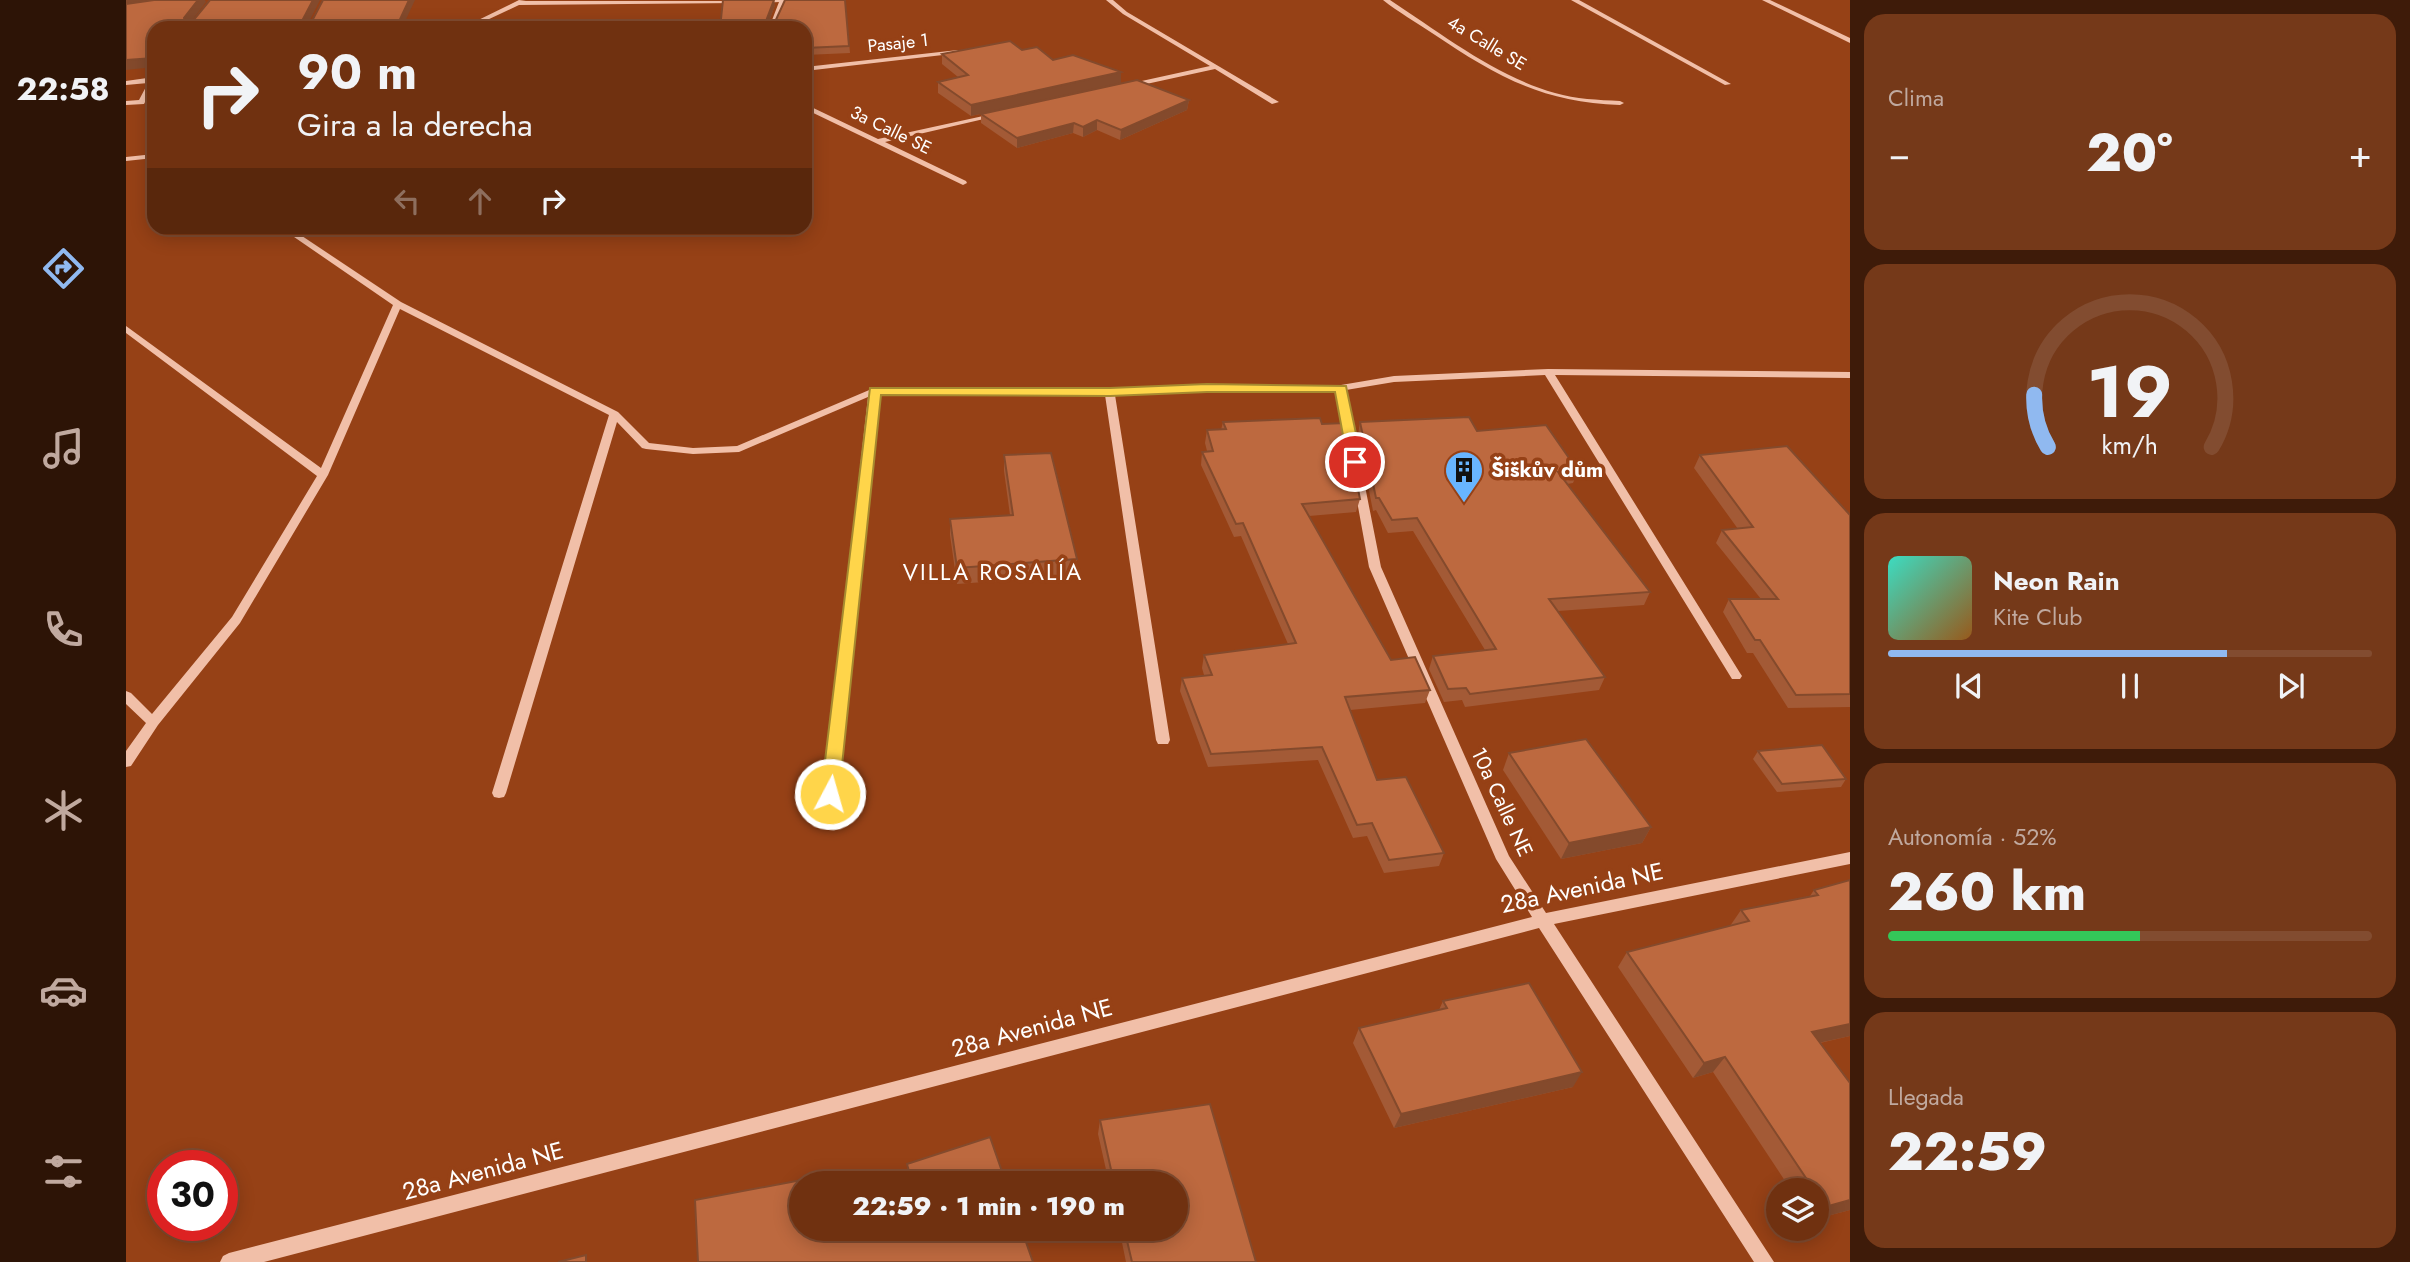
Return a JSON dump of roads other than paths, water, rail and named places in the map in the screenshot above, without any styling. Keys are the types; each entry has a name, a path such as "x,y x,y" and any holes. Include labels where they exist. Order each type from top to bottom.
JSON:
{"street":[{"path":"756,1 786,0 776,21"},
{"path":"1109,0 1125,13 1275,102"},
{"name":"4a Calle SE","path":"1386,0 1508,77 1545,92 1584,102 1620,103"},
{"path":"1574,0 1727,84"},
{"path":"1765,0 1850,41"},
{"path":"480,21 521,1 742,1"},
{"name":"Pasaje 1","path":"812,68 969,51"},
{"path":"1121,88 1216,67"},
{"path":"126,83 147,81"},
{"path":"126,103 141,102 147,92"},
{"name":"3a Calle SE","path":"812,109 963,183"},
{"path":"878,141 1013,112"},
{"path":"126,159 147,157"},
{"path":"295,235 398,304 614,414 646,446 693,450 740,449 874,391 1110,392 1207,388 1341,388 1394,379 1548,372 1850,375"},
{"path":"126,762 153,722 236,620 323,475 398,304"},
{"path":"126,330 323,475"},
{"path":"1548,372 1736,676"},
{"name":"10a Calle NE","path":"1341,388 1375,567 1503,859 1765,1262"},
{"path":"830,794 874,391"},
{"path":"1110,392 1163,740"},
{"path":"499,793 614,414"},
{"path":"126,695 153,722"},
{"name":"28a Avenida NE","path":"229,1262 1544,920 1850,858"}],"place":[{"name":"Šiškův dům","path":"1464,504"}],"district":[{"name":"VILLA ROSALÍA","path":"993,572"}]}
